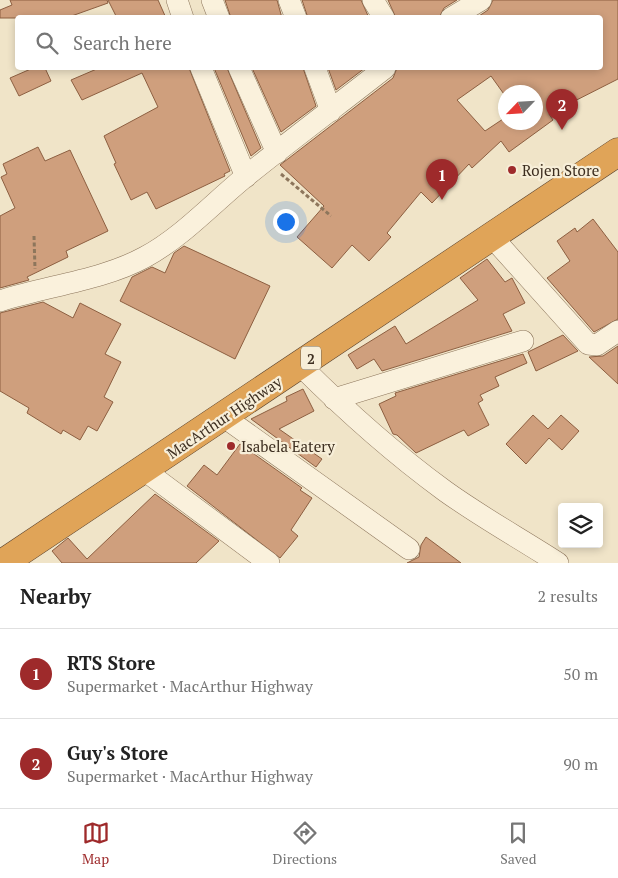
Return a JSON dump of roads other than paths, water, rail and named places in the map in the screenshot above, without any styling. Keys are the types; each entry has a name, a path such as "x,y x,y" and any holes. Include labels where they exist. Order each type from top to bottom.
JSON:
{"highway":[{"name":"MacArthur Highway","path":"3,563 618,152"}],"street":[{"path":"177,0 182,15"},
{"path":"212,0 218,15"},
{"path":"289,0 295,15"},
{"path":"373,0 382,15"},
{"path":"453,10 482,0"},
{"path":"202,70 246,177"},
{"path":"240,70 272,158"},
{"path":"316,70 331,110"},
{"path":"0,301 35,289 121,268 145,257 176,237 246,177 382,70"},
{"path":"492,237 588,344 597,345 618,331"},
{"path":"334,399 523,341"},
{"path":"300,366 365,428 447,492 558,563"},
{"path":"224,417 409,549"},
{"path":"144,470 269,563"}],"place":[{"name":"Guy's Store","path":"562,130"},
{"name":"Rojen Store","path":"512,170"},
{"name":"RTS Store","path":"442,200"},
{"name":"Isabela Eatery","path":"231,446"}]}
